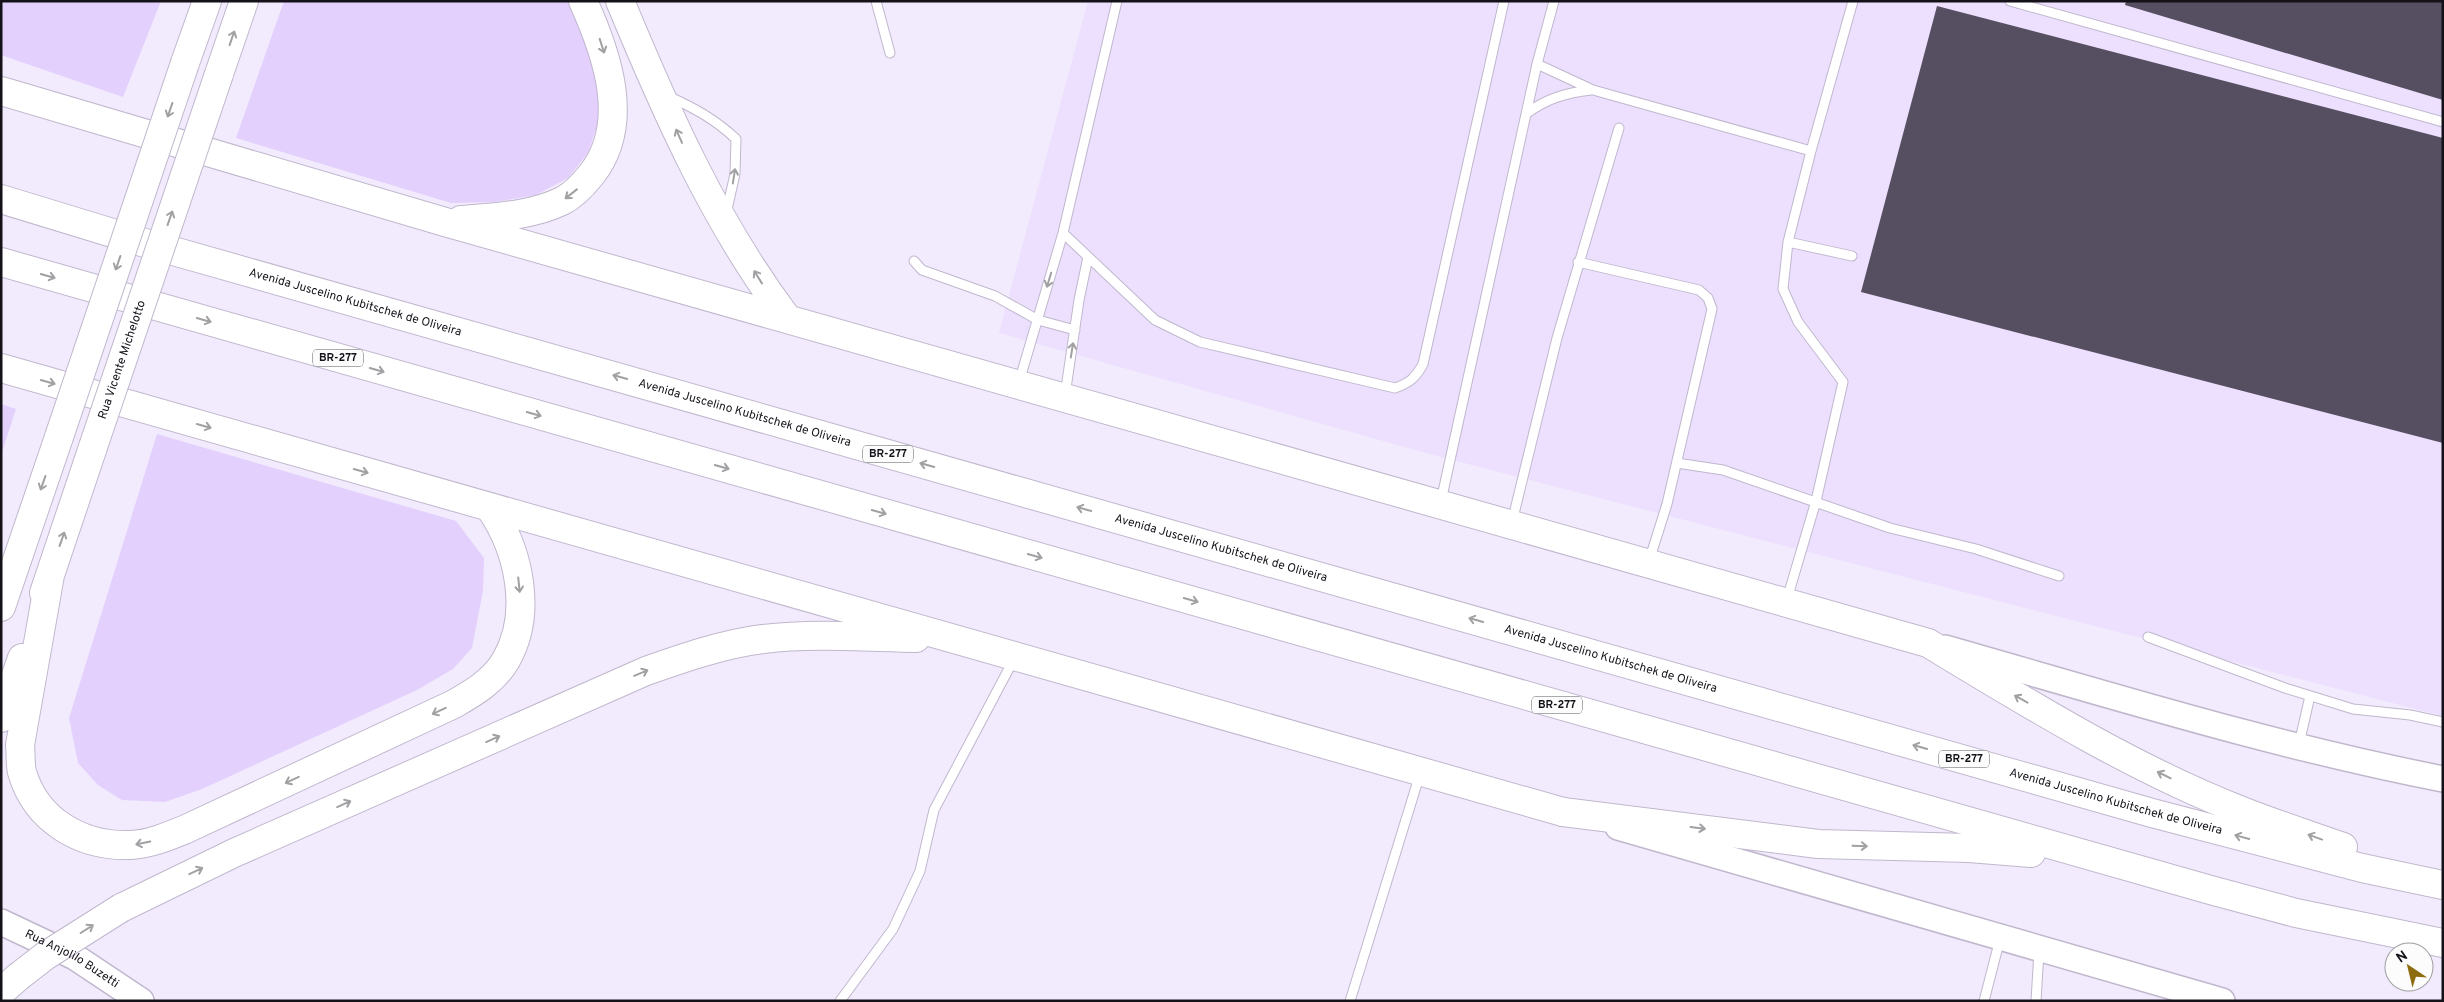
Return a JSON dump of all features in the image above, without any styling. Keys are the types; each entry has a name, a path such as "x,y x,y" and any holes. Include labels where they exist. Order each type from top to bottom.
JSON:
{"main road":[{"path":"1,606 206,1"},
{"name":"Rua Vicente Michelotto","path":"1,718 244,1"},
{"path":"445,222 509,216 542,209 570,195 583,185 599,165 609,140 612,116 612,86 601,42 584,1"},
{"path":"620,1 704,190 768,293 786,317"},
{"path":"1,91 445,222 786,317 2299,748 2443,779"},
{"name":"Avenida Juscelino Kubitschek de Oliveira","path":"1,199 164,248 2152,813 2362,868 2443,884"},
{"name":"BR-277","path":"1,262 2115,863 2296,913 2443,943"},
{"path":"1,368 1421,771 2222,1001"},
{"path":"50,576 20,745 22,771 31,793 39,805 62,828 82,839 106,844 132,845 160,839 186,829 445,708 475,692 490,680 505,662 514,644 520,600 514,557 503,527 490,508"},
{"path":"514,557 530,538 553,525"},
{"path":"10,984 45,956 121,908 234,853 646,671 681,659 762,639 802,637 954,639"},
{"path":"1928,643 2023,700 2133,760 2191,788 2242,811 2443,884"},
{"path":"1563,812 1818,844 2001,850 2115,863"},
{"name":"Rua Anjolilo Buzetti","path":"1,922 75,957 141,1001"}],"lane":[{"path":"876,1 890,53"},
{"path":"1018,384 1063,233 1117,1"},
{"path":"1063,233 1155,320 1200,342 1395,388 1408,384 1417,375 1422,364 1504,1"},
{"path":"1440,504 1537,64 1554,1"},
{"path":"1786,602 1816,501 1843,382 1798,322 1783,289 1788,242 1853,1"},
{"path":"2010,1 2443,122"},
{"path":"1537,64 1593,90 1811,151"},
{"path":"1527,113 1546,100 1567,93 1593,90"},
{"path":"659,92 703,112 721,124 736,139 735,174 724,224"},
{"path":"1512,525 1555,346 1578,262 1619,128"},
{"path":"1788,242 1852,256"},
{"path":"1065,398 1078,300 1088,256"},
{"path":"914,261 922,270 995,296 1038,320 1075,330"},
{"path":"1578,262 1699,290 1708,298 1712,309 1677,462 1648,563"},
{"path":"1677,462 1723,470 1890,528 1976,549 2059,576"},
{"path":"2148,637 2310,696 2353,709 2410,715 2443,722"},
{"path":"840,1001 893,930 920,871 934,810 1016,656"},
{"path":"2299,748 2310,696"},
{"path":"1350,1001 1421,771"},
{"path":"1984,1001 2000,937"},
{"path":"2036,1001 2039,948"}],"shaded area":[{"path":"1,1 161,1 123,97 1,55"},
{"path":"284,1 569,1 585,34 600,82 598,123 588,153 568,178 536,195 495,202 451,203 236,138"},
{"path":"1088,1 2443,1 2443,716 1433,455 999,333"},
{"path":"1,404 16,409 1,455"},
{"path":"157,434 456,521 484,558 483,591 472,648 453,669 417,690 202,789 165,802 122,800 98,785 78,763 69,718"}],"building":[{"path":"2126,1 2443,1 2443,100 2125,5"},
{"path":"1937,6 2443,138 2443,443 1861,292"}]}
